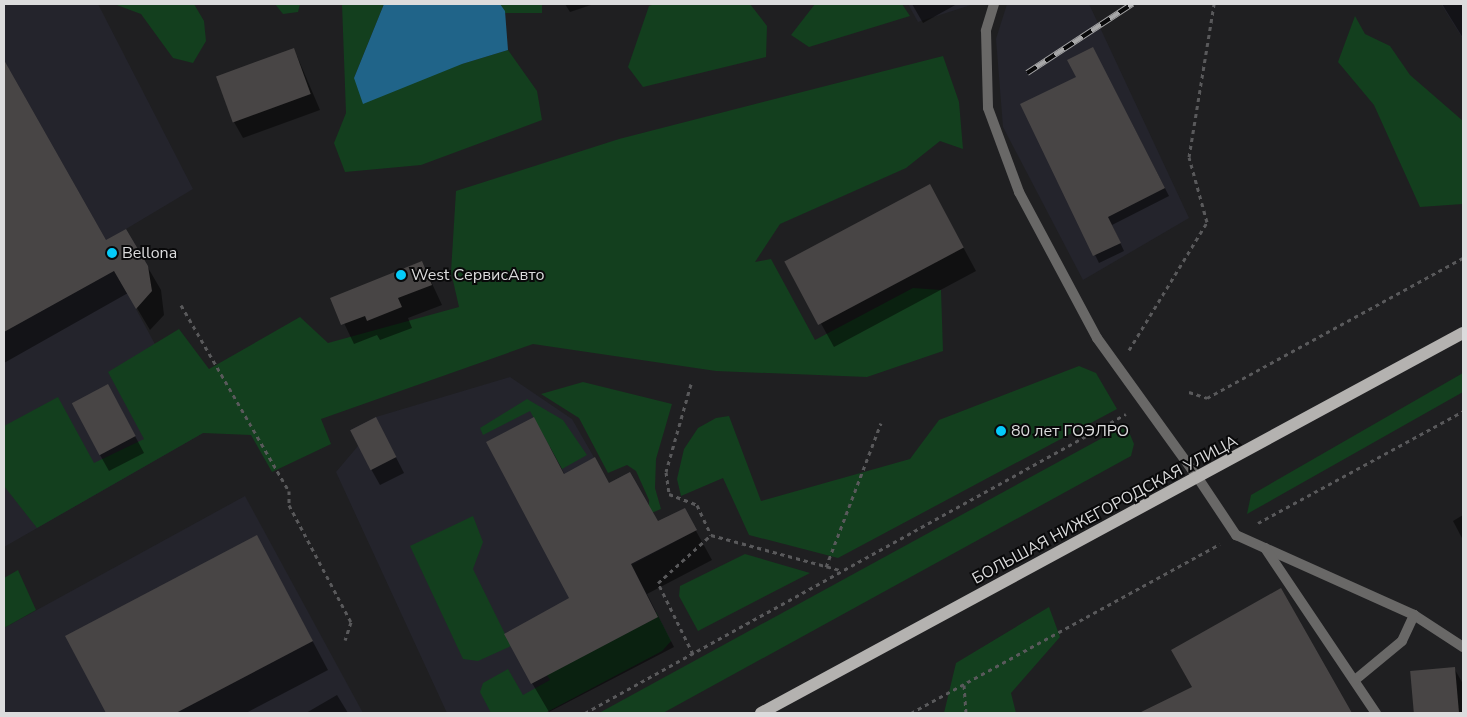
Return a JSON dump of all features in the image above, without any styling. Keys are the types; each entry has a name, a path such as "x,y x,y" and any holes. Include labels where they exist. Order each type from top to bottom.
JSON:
{"main road":[{"name":"БОЛЬШАЯ НИЖЕГОРОДСКАЯ УЛИЦА","path":"761,713 1463,334"}],"street":[{"path":"994,4 986,31 988,108 1019,192 1097,338 1198,478 1236,535 1414,615 1463,647"},
{"path":"1265,547 1376,713"},
{"path":"1354,680 1402,641 1414,615"}],"path":[{"path":"1119,368 1207,222 1189,157 1214,4"},
{"path":"1189,392 1207,398 1463,258"},
{"path":"181,305 290,491 289,505 351,622 346,640"},
{"path":"691,384 666,472 669,494 697,505 711,535 840,570"},
{"path":"911,713 1463,411"},
{"path":"585,713 840,570 1126,414"},
{"path":"826,567 881,422"},
{"path":"693,654 658,583 711,535"},
{"path":"964,685 966,713"}],"shaded area":[{"path":"4,4 98,4 193,189 126,229 148,266 151,291 136,309 203,433 4,547"},
{"path":"908,4 974,4 918,22"},
{"path":"1007,4 1089,4 1189,218 1083,280 1003,127 996,39"},
{"path":"1441,4 1463,4 1463,39"},
{"path":"510,377 572,419 603,473 603,486 630,472 648,503 648,526 685,508 697,530 632,565 671,641 662,651 545,713 447,713 336,472 358,446 350,430 376,417"},
{"path":"245,496 363,713 4,713 4,628"}],"green space":[{"path":"114,4 194,4 204,21 206,41 193,63 173,58 141,14"},
{"path":"275,4 300,4 298,12 283,14"},
{"path":"342,4 384,4 354,78 462,64 508,50 537,91 542,120 421,165 345,172 334,143 346,113"},
{"path":"500,4 542,4 542,13 500,13"},
{"path":"655,4 750,4 767,26 766,57 643,87 628,67 649,6"},
{"path":"815,4 902,4 910,16 809,47 791,35"},
{"path":"1355,16 1365,34 1390,46 1410,75 1463,121 1463,204 1420,207 1374,105 1338,62"},
{"path":"943,56 959,102 963,149 940,141 906,168 780,224 755,262 771,259 815,340 913,288 941,290 943,351 867,377 716,371 533,344 321,419 331,444 272,472 251,435 203,433 37,528 4,486 4,426 58,397 94,463 144,439 108,372 179,329 209,369 300,317 328,343 459,307 451,272 456,191 619,139"},
{"path":"1079,366 1096,373 1117,409 838,558 749,535 723,478 681,496 677,479 684,449 698,428 716,418 729,416 761,501 910,459 939,420"},
{"path":"1463,373 1463,392 1247,514 1251,495"},
{"path":"583,382 672,404 656,459 655,488 661,509 649,514 649,500 636,471 627,465 608,473 579,418 541,394"},
{"path":"527,399 563,420 587,455 562,469 530,411 483,435 480,428"},
{"path":"1126,425 1134,444 1131,456 663,713 599,713"},
{"path":"473,516 483,542 473,569 511,646 478,661 463,659 410,546"},
{"path":"745,554 810,573 698,631 679,596 680,586"},
{"path":"18,570 36,610 4,628 4,578"},
{"path":"1049,607 1060,637 1011,693 1016,713 944,713 956,663"},
{"path":"656,612 671,641 662,651 545,713 491,713 480,692 483,683 508,669 523,695 550,680 547,675 654,619"}],"water":[{"path":"384,4 500,4 505,11 508,50 462,64 363,104 354,78"}],"building":[{"path":"1093,47 1165,188 1108,217 1121,243 1093,256 1020,104 1076,77 1067,60"},
{"path":"294,48 311,94 233,122 216,76"},
{"path":"4,60 106,240 126,229 148,266 152,291 136,309 114,271 4,332"},
{"path":"930,184 964,248 818,325 784,261"},
{"path":"422,261 432,285 398,298 402,307 367,321 365,316 341,325 330,298"},
{"path":"108,384 136,436 99,455 72,403"},
{"path":"376,417 396,457 371,470 350,430"},
{"path":"534,417 564,474 595,457 609,483 630,472 658,521 685,508 697,530 631,564 658,617 531,684 504,634 569,598 486,442"},
{"path":"257,535 313,641 176,713 106,713 65,636"},
{"path":"1281,588 1352,713 1139,713 1192,687 1171,650"},
{"path":"1455,667 1459,713 1414,713 1410,671"}],"railway":[{"path":"1027,73 1132,4"}],"place":[{"name":"Bellona","path":"112,253"},
{"name":"West СервисАвто","path":"401,275"},
{"name":"80 лет ГОЭЛРО","path":"1001,431"}]}
